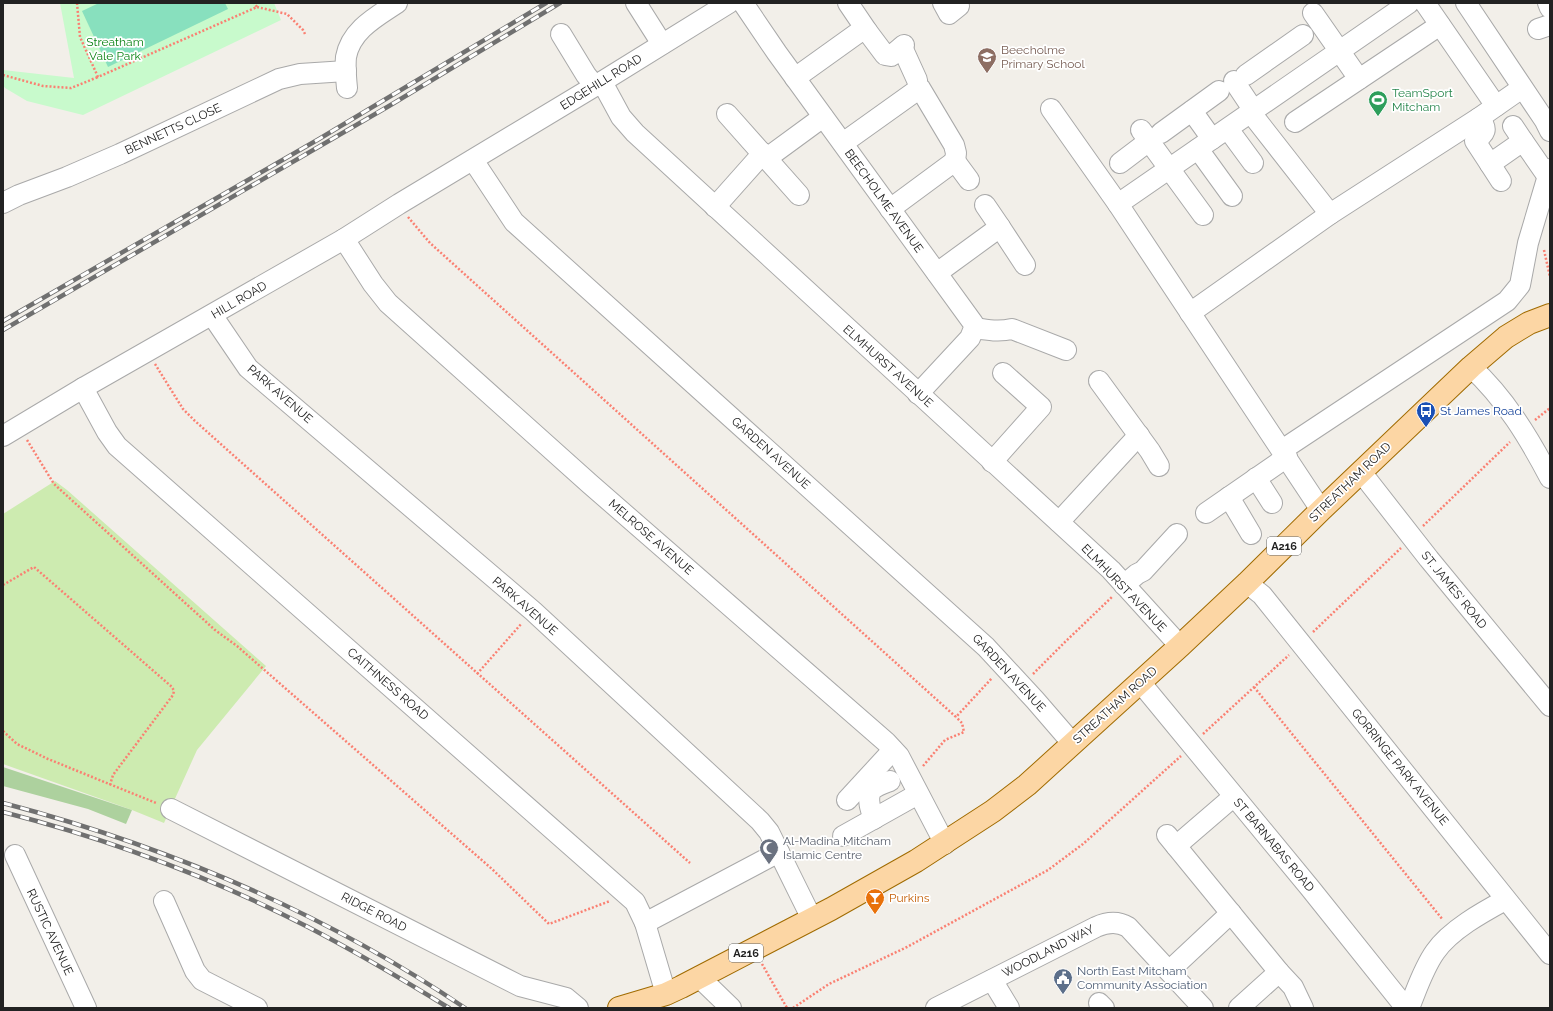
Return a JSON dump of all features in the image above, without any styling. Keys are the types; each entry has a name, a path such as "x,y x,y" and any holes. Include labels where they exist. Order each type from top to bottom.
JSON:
{"main road":[{"name":"STREATHAM ROAD","path":"618,1008 666,994 682,987 812,919 945,844 999,807 1027,785 1180,646 1471,367 1512,333 1529,323 1550,315"}],"street":[{"name":"BENNETTS CLOSE","path":"3,204 29,190 67,177 127,151 285,76 300,74 346,79 348,50 356,34 365,25 396,3"},
{"path":"636,3 662,44"},
{"name":"EDGEHILL ROAD","path":"473,160 729,3"},
{"name":"BEECHOLME AVENUE","path":"743,3 823,117 970,318 974,328"},
{"path":"848,3 886,55 891,56 903,46 917,80"},
{"path":"1118,204 1409,3"},
{"path":"1425,3 1496,106"},
{"path":"1466,3 1545,121 1550,131"},
{"path":"1548,3 1550,8"},
{"path":"1313,13 1359,79"},
{"path":"1295,122 1440,25"},
{"path":"796,78 859,31 864,29 867,30"},
{"name":"ELMHURST AVENUE","path":"561,34 586,75 598,84 621,117 635,133 1111,570 1180,646"},
{"path":"1120,163 1150,135 1192,111 1303,35"},
{"path":"1277,54 1297,81"},
{"path":"1233,82 1252,112 1330,214"},
{"path":"843,143 920,88 954,145 956,153 955,161 969,180"},
{"path":"1190,313 1330,214 1479,118 1522,88"},
{"path":"1051,109 1118,204 1321,510"},
{"path":"1192,111 1213,139 1232,196"},
{"path":"727,114 799,195"},
{"path":"715,207 765,156 823,117"},
{"path":"1479,118 1485,126 1485,129 1483,135 1475,141 1501,181"},
{"path":"1206,513 1256,478 1284,454 1508,301 1520,285 1528,243 1549,173 1518,134 1490,164"},
{"path":"1150,135 1170,169 1203,215"},
{"path":"1213,139 1253,163"},
{"name":"HILL ROAD","path":"11,432 83,388 344,239 473,160"},
{"name":"GARDEN AVENUE","path":"473,160 514,222 974,636 1004,665 1073,744"},
{"path":"890,209 955,161"},
{"path":"985,205 1025,265"},
{"path":"937,273 1000,228"},
{"name":"MELROSE AVENUE","path":"344,239 373,284 388,303 590,484 900,756 918,794 945,844"},
{"name":"PARK AVENUE","path":"212,315 248,368 533,611 760,821 769,832 780,852 812,919"},
{"path":"918,394 970,338 974,328 1005,331 1012,329 1066,350"},
{"path":"1471,367 1480,375 1523,429 1550,478"},
{"path":"992,462 1041,407 1004,373"},
{"path":"1099,381 1139,435 1158,466"},
{"name":"CAITHNESS ROAD","path":"83,388 117,446 635,902 645,923 666,994"},
{"path":"1059,522 1139,435"},
{"name":"ST. JAMES' ROAD","path":"1361,472 1429,560 1550,706"},
{"path":"1256,478 1272,503"},
{"path":"1228,497 1251,534"},
{"path":"1124,585 1143,571 1178,534"},
{"name":"GORRINGE PARK AVENUE","path":"1247,583 1262,595 1456,836 1505,900 1550,954"},
{"name":"ST BARNABAS ROAD","path":"1140,682 1407,1008"},
{"path":"847,800 894,750"},
{"path":"874,819 869,804 870,794 872,790 890,781"},
{"path":"843,836 918,794"},
{"path":"1234,797 1172,840 1293,988 1303,1008"},
{"name":"RIDGE ROAD","path":"171,809 520,986 566,998 578,1008"},
{"path":"645,923 780,852"},
{"name":"RUSTIC AVENUE","path":"15,855 86,1008"},
{"path":"1407,1008 1432,958 1443,943 1453,933 1505,900"},
{"path":"164,901 195,971 202,980 257,1008"},
{"path":"1169,971 1231,913"},
{"name":"WOODLAND WAY","path":"936,1008 1105,923 1122,924 1128,927 1201,1007"},
{"path":"1239,1008 1279,972"},
{"path":"699,977 731,1008"},
{"path":"992,980 1009,1008"}],"path":[{"path":"78,3 80,37 98,77"},
{"path":"254,3 257,6 287,14 305,34"},
{"path":"3,75 43,86 71,88 257,6"},
{"path":"399,204 414,225 430,243 962,723 964,732 945,740 924,765 909,774"},
{"path":"148,351 183,409 195,421 690,863"},
{"path":"1422,527 1523,429 1550,408"},
{"path":"11,432 54,484 215,630 237,646 492,869 549,924 627,894"},
{"path":"1311,634 1401,548"},
{"path":"3,585 34,567 172,687 174,691 173,695 113,775 110,784"},
{"path":"1022,686 1064,642 1124,585"},
{"path":"477,674 533,611"},
{"path":"793,1008 829,984 907,947 1048,870 1083,844 1120,813 1293,651"},
{"path":"956,717 1004,665"},
{"path":"1254,687 1453,933"},
{"path":"3,731 17,744 48,759 171,809"},
{"path":"753,950 787,1008"}],"green space":[{"name":"Streatham Vale Park","path":"60,3 274,3 281,20 83,115 27,101 5,88 3,85 3,70 74,78"},
{"path":"99,3 225,3 228,9 108,67 82,11"},
{"path":"55,481 266,666 197,750 164,823 3,764 3,514"},
{"path":"3,767 132,810 126,824 88,809 3,786"}],"railway":[{"path":"3,321 319,139 546,3"},
{"path":"3,330 389,106 560,3"},
{"path":"3,803 64,820 124,840 243,886 357,942 412,974 465,1008"},
{"path":"3,812 81,834 120,847 197,876 234,892 326,936 449,1008"}],"place":[{"name":"Beecholme Primary School","path":"987,74"},
{"name":"TeamSport Mitcham","path":"1378,117"},
{"name":"St James Road","path":"1426,428"},
{"name":"Al-Madina Mitcham Islamic Centre","path":"769,865"},
{"name":"Purkins","path":"875,915"},
{"name":"North East Mitcham Community Association","path":"1063,995"}]}
